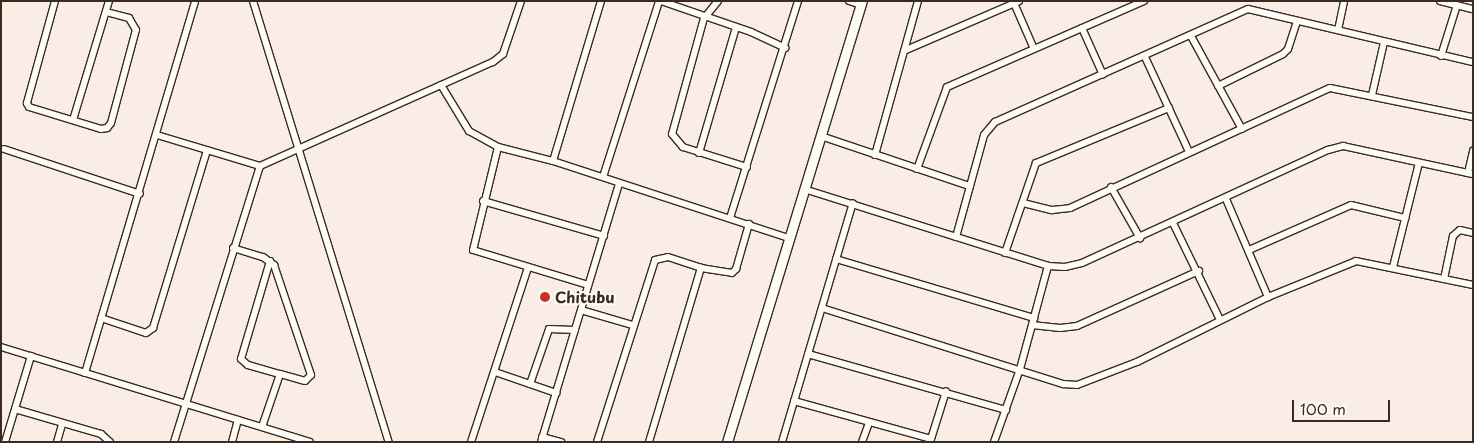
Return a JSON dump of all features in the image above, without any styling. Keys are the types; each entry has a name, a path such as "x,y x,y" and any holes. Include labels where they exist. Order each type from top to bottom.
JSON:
{"street":[{"path":"55,1 28,103 29,107 101,129 107,128 111,123 136,30 129,18 106,12"},
{"path":"72,120 109,1"},
{"path":"85,373 140,194 195,1"},
{"path":"253,1 300,146 389,442"},
{"path":"157,134 260,166 300,146 441,85 503,54 521,1"},
{"path":"553,161 601,1"},
{"path":"603,177 660,1 704,18 736,27 785,48"},
{"path":"718,1 704,18 672,128 678,144 747,166"},
{"path":"730,218 785,48 798,1"},
{"path":"727,442 861,3 849,1"},
{"path":"875,155 906,50 918,1"},
{"path":"918,168 947,87 1144,1"},
{"path":"1338,30 1344,1"},
{"path":"1440,1 1473,9"},
{"path":"906,50 1016,2 1034,49"},
{"path":"1441,56 1456,5"},
{"path":"956,237 984,135 995,122 1248,9 1296,22 1473,62"},
{"path":"1218,86 1283,54 1288,48 1296,22"},
{"path":"699,152 736,27"},
{"path":"1082,28 1103,75"},
{"path":"1191,36 1242,129"},
{"path":"1372,95 1384,42"},
{"path":"1145,56 1189,152"},
{"path":"441,85 469,131 498,147 553,161 788,238"},
{"path":"1023,203 1059,211 1330,88 1473,117"},
{"path":"1005,253 1036,163 1169,108"},
{"path":"821,136 970,186"},
{"path":"804,189 1048,266 1082,263 1226,199 1328,150 1343,146 1470,173 1473,152"},
{"path":"498,147 483,201 473,250 588,286"},
{"path":"4,149 140,194"},
{"path":"101,318 146,333 153,328 207,150"},
{"path":"1393,267 1419,162"},
{"path":"174,442 260,166"},
{"path":"561,442 542,439 619,184"},
{"path":"1111,187 1140,238"},
{"path":"1226,199 1268,297"},
{"path":"483,201 604,236"},
{"path":"782,442 853,203"},
{"path":"1248,250 1351,205 1404,218"},
{"path":"1173,223 1199,271 1220,320"},
{"path":"597,442 632,325 655,260 668,257 723,273 736,269 749,224"},
{"path":"1444,279 1453,236 1460,230 1473,233"},
{"path":"233,248 270,261 280,278 311,375 305,381 248,365 242,360 270,261"},
{"path":"836,259 1060,328 1077,326 1199,271"},
{"path":"822,308 1063,384 1077,385 1136,362 1268,297 1356,261 1393,267 1473,285"},
{"path":"994,442 1020,369 1048,266"},
{"path":"470,442 495,372 528,268"},
{"path":"649,442 701,268"},
{"path":"581,310 632,325"},
{"path":"530,384 549,329 575,330"},
{"path":"1,347 262,427 287,439 310,442"},
{"path":"808,354 946,391 1006,410"},
{"path":"5,442 31,356"},
{"path":"495,372 556,393"},
{"path":"262,427 280,374"},
{"path":"794,401 930,440 946,391"},
{"path":"15,410 101,434 110,442"},
{"path":"232,442 238,420"},
{"path":"862,442 869,423"},
{"path":"57,442 62,424"}],"place":[{"name":"Chitubu","path":"545,297"}]}
